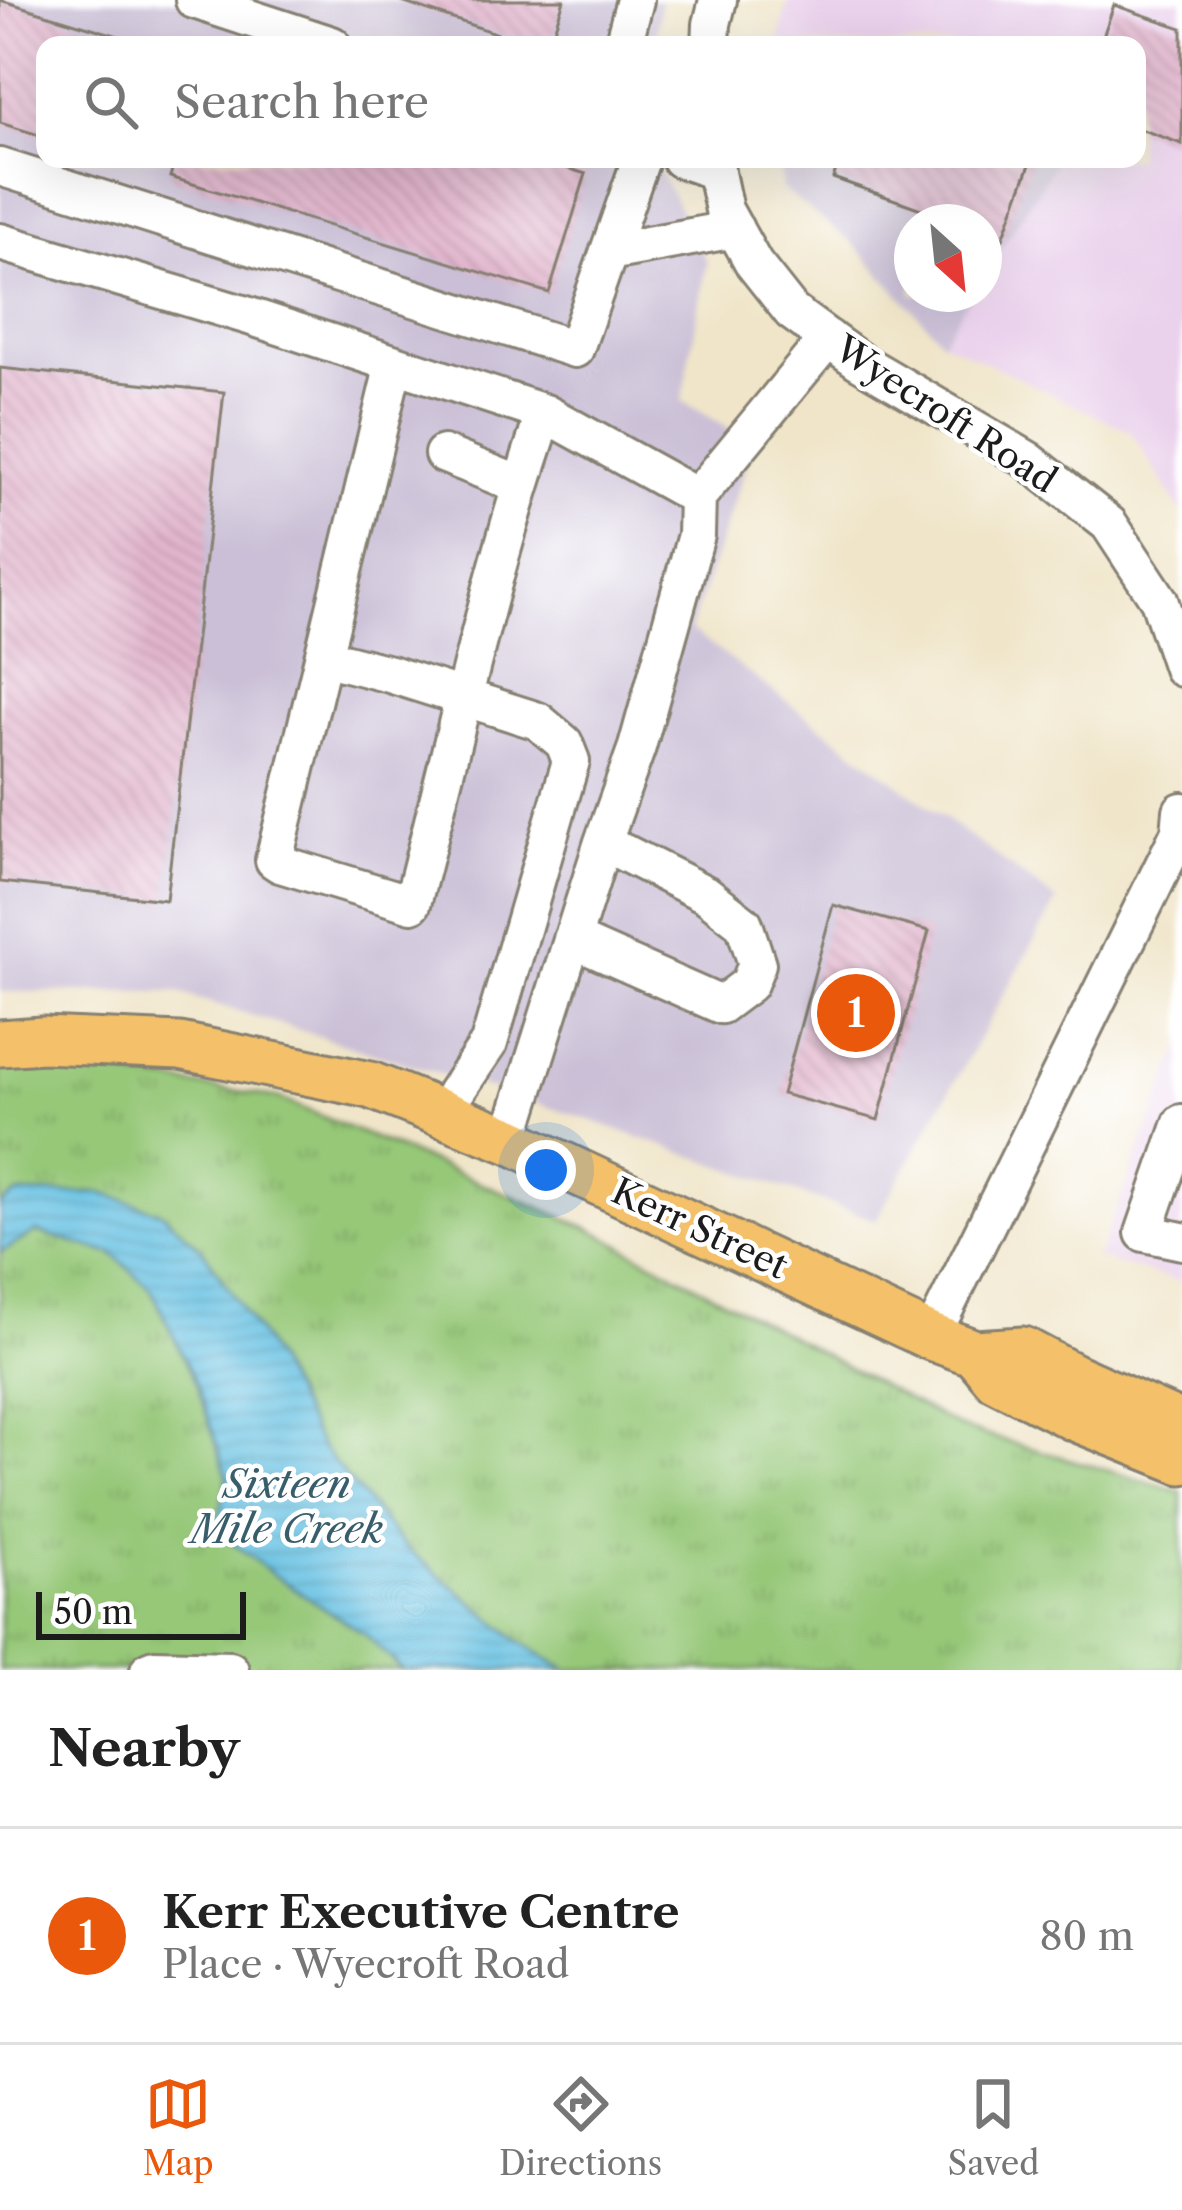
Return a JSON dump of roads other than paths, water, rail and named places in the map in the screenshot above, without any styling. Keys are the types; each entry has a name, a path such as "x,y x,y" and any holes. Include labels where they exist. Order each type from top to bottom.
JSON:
{"main road":[{"name":"Kerr Street","path":"0,1042 180,1046 370,1085 509,1140 932,1337 975,1354 1024,1350 1182,1425"},
{"name":"Kerr Street","path":"975,1354 996,1378 1073,1417 1182,1461"}],"street":[{"path":"194,0 304,36"},
{"path":"625,36 635,0"},
{"path":"711,36 718,0"},
{"path":"0,166 575,349 638,168"},
{"name":"Wyecroft Road","path":"715,168 724,210 754,264 792,312 859,361 1028,460 1109,524 1176,630 1182,668"},
{"path":"609,252 735,229"},
{"path":"0,242 246,315 545,413 697,497"},
{"path":"509,1140 637,747 696,535 697,497 828,338"},
{"path":"394,364 274,860 280,864 412,904 478,631 545,413"},
{"path":"443,454 520,485"},
{"path":"323,657 538,721 564,743 571,761 489,1043 455,1093 447,1115"},
{"path":"932,1337 1180,832 1182,811"},
{"path":"572,939 721,1005 749,984 757,964 744,924 707,895 603,842"},
{"path":"1182,1123 1173,1174 1144,1232 1182,1241"},
{"path":"149,1670 230,1670"}],"water":[{"name":"Sixteen Mile Creek","path":"102,1193 161,1212 203,1250 265,1343 321,1447 402,1544 518,1640 566,1670 402,1670 367,1636 217,1531 227,1476 197,1385 151,1289 113,1254 36,1232 0,1253 0,1205 17,1194"}],"place":[{"name":"Kerr Executive Centre","path":"856,1013"}]}
